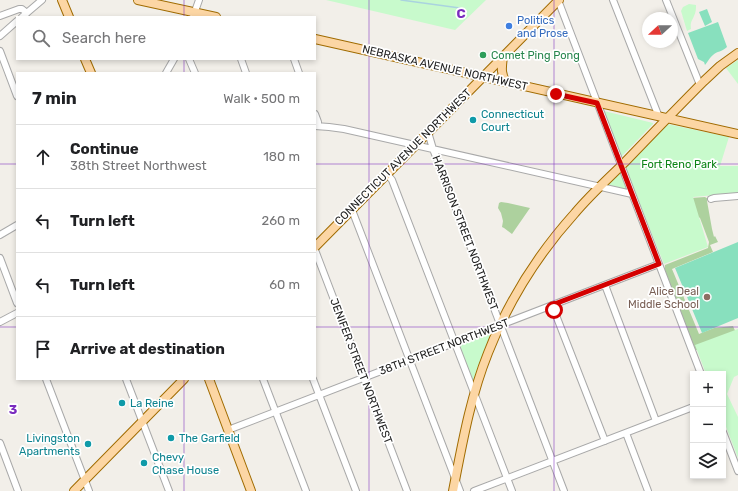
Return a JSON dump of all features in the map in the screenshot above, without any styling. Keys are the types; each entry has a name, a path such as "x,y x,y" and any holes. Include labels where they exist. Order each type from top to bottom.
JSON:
{"main road":[{"path":"62,0 69,16"},
{"path":"138,0 194,15 205,16"},
{"name":"CONNECTICUT AVENUE NORTHWEST","path":"316,246 558,0"},
{"name":"NEBRASKA AVENUE NORTHWEST","path":"316,39 738,134"},
{"path":"452,491 463,437 474,394 486,358 500,325 517,293 541,255 576,211 621,165 663,118 720,66 738,53"},
{"path":"503,56 501,72 506,82"},
{"path":"85,60 91,72"},
{"path":"74,491 183,380"},
{"path":"209,380 252,491"}],"street":[{"path":"0,16 19,9 22,9 24,15 42,0"},
{"path":"194,15 199,0"},
{"path":"558,0 700,371"},
{"path":"613,0 663,118"},
{"path":"666,0 700,85"},
{"path":"0,36 16,22"},
{"path":"0,51 16,93"},
{"path":"167,72 173,60"},
{"path":"189,60 195,72"},
{"path":"241,60 246,72"},
{"path":"294,60 299,72"},
{"path":"316,117 318,122 316,126 344,129 632,194"},
{"name":"HARRISON STREET NORTHWEST","path":"428,132 433,149 564,491"},
{"path":"387,174 392,180 512,491"},
{"path":"711,199 738,196"},
{"path":"352,210 460,491"},
{"path":"0,235 16,226"},
{"name":"JENIFER STREET NORTHWEST","path":"316,253 407,491"},
{"path":"0,258 16,300"},
{"name":"38TH STREET NORTHWEST","path":"228,430 659,264"},
{"path":"605,285 656,421"},
{"path":"552,305 604,441"},
{"path":"0,322 16,314"},
{"path":"46,380 89,491"},
{"path":"126,380 169,491"},
{"path":"263,380 306,491"},
{"path":"313,380 356,491"},
{"path":"474,491 690,408"},
{"path":"626,433 648,491"},
{"path":"726,440 738,471"},
{"path":"0,443 18,491"}],"green space":[{"path":"326,0 486,0 455,30"},
{"path":"689,4 696,5 696,9 691,23 691,29 687,31 681,11 683,7"},
{"path":"707,9 712,22 705,26 699,12"},
{"path":"718,22 727,47 710,57 705,65 704,62 698,59 688,33"},
{"path":"738,60 738,84 726,68"},
{"path":"604,111 653,123 653,124 621,157"},
{"name":"Fort Reno Park","path":"667,124 729,137 720,166 738,166 738,193 693,197 708,247 664,264 625,167"},
{"path":"620,171 626,189 607,185"},
{"path":"705,197 708,199 707,201 714,237 715,236 718,242 710,245 713,252 672,269 699,334 714,328 733,326 736,333 695,350 664,272 665,265 708,248 709,242 700,218 692,213 691,198"},
{"path":"501,202 530,208 512,234 502,227 503,221 498,208 499,203"},
{"path":"738,242 738,318 702,333 675,268"},
{"path":"738,329 738,375 734,377 727,394 738,417 738,458 726,427 726,371 705,371 695,345"},
{"path":"491,332 493,333 473,381 459,345"}],"waterway":[{"path":"401,0 460,8"}],"place":[{"name":"Politics and Prose","path":"509,26"},
{"name":"Comet Ping Pong","path":"483,55"},
{"name":"Connecticut Court","path":"473,120"},
{"name":"Alice Deal Middle School","path":"707,297"},
{"name":"La Reine","path":"122,403"},
{"name":"The Garfield","path":"171,438"},
{"name":"Livingston Apartments","path":"88,444"},
{"name":"Chevy Chase House","path":"144,463"}],"route":[{"path":"554,310 552,305 659,264 597,103 556,94"}]}
